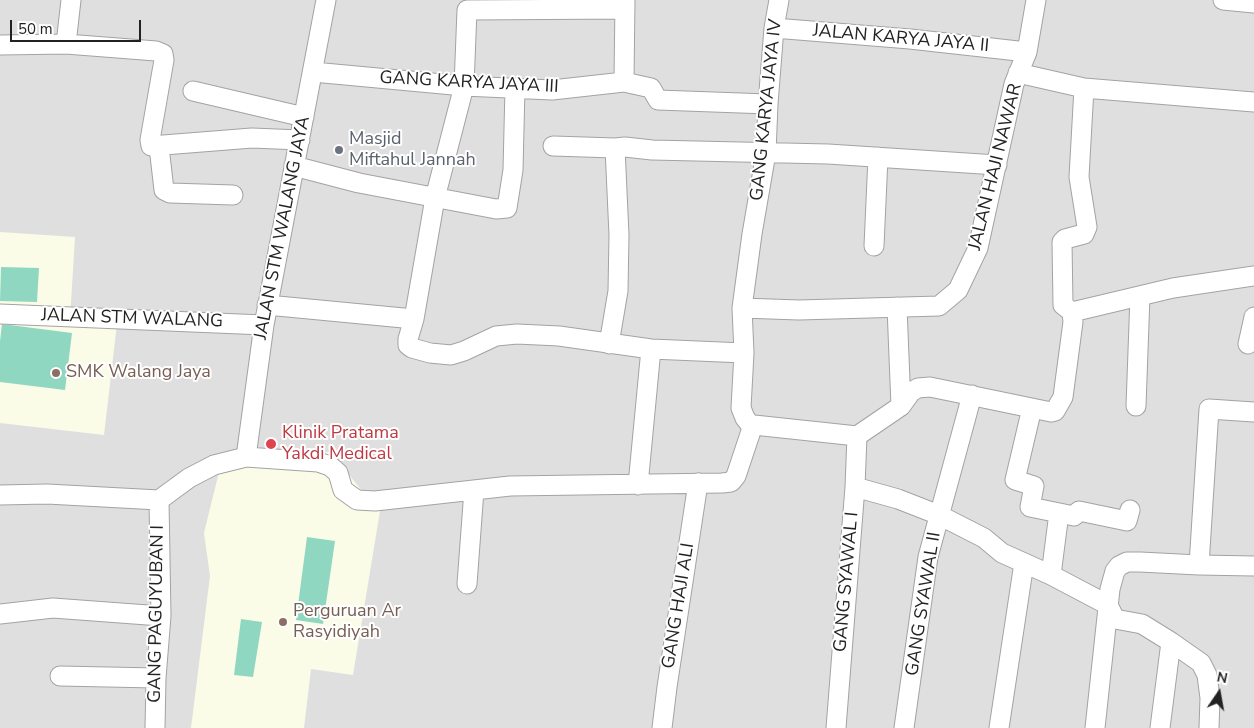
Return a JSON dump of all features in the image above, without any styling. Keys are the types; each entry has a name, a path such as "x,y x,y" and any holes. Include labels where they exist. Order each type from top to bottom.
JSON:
{"street":[{"path":"66,44 71,0"},
{"name":"JALAN STM WALANG JAYA","path":"246,457 267,305 326,0"},
{"name":"GANG KARYA JAYA IV","path":"752,426 745,418 741,408 744,353 742,308 766,153 774,28 779,0"},
{"name":"JALAN HAJI NAWAR","path":"742,308 799,310 939,306 958,290 978,248 1014,84 1027,52 1036,0"},
{"path":"1223,0 1254,3"},
{"path":"624,82 625,4 468,5 464,86 435,198 408,345 430,353 451,355 496,336 517,334 559,336 651,350 744,353"},
{"name":"JALAN KARYA JAYA II","path":"774,28 910,39 1027,52"},
{"path":"0,45 66,44 156,51 163,54 164,60 150,140 152,146 252,138 300,140"},
{"name":"GANG KARYA JAYA III","path":"313,72 464,86 552,90 624,82 651,88 658,100 768,104"},
{"path":"1018,73 1084,88 1254,102"},
{"path":"294,166 359,183 435,198 496,209 507,208 513,170 516,88"},
{"path":"0,495 47,494 159,500 189,478 214,465 246,457 318,462 330,466 338,473 343,490 357,500 375,501 510,486 731,482 736,476 752,426 760,425 857,436 901,406 911,392 922,387 972,395 1051,412 1055,411 1060,403 1073,322 1072,312 1063,305 1062,242 1065,239 1084,234 1087,227 1079,177 1084,88"},
{"path":"193,91 304,117"},
{"path":"158,146 164,190 170,193 233,195"},
{"path":"553,146 828,154 996,165"},
{"path":"609,344 618,292 619,235 615,148"},
{"path":"874,246 878,157"},
{"path":"1072,312 1173,288 1254,276"},
{"path":"1136,406 1140,296"},
{"path":"267,305 414,319"},
{"path":"898,307 901,406"},
{"name":"JALAN STM WALANG","path":"0,314 264,325"},
{"path":"1248,344 1254,317"},
{"path":"638,484 651,350"},
{"name":"GANG SYAWAL II","path":"904,728 928,556 972,395"},
{"path":"1032,408 1015,480 1034,486 1030,508 1074,516 1079,511 1127,521 1130,510"},
{"path":"1199,565 1208,409 1254,412"},
{"name":"GANG SYAWAL I","path":"836,728 855,487 857,436"},
{"name":"GANG HAJI ALI","path":"662,728 698,483"},
{"path":"855,487 898,499 940,515 984,538 1002,553 1051,575 1108,605 1115,619 1142,624 1171,642 1201,663 1207,675 1210,698 1209,728"},
{"path":"467,584 474,490"},
{"name":"GANG PAGUYUBAN I","path":"156,728 156,678 160,616 159,500"},
{"path":"1051,575 1059,513"},
{"path":"1095,728 1108,605 1112,579 1119,566 1127,562 1140,562 1254,566"},
{"path":"999,728 1024,563"},
{"path":"0,614 53,608 160,616"},
{"path":"1160,728 1171,642"},
{"path":"60,676 156,678"}],"shaded area":[{"path":"0,0 1254,0 1254,728 0,728"},
{"name":"SMK Walang Jaya","path":"0,232 75,237 70,319 117,324 104,435 0,423"},
{"name":"Perguruan Ar Rasyidiyah","path":"331,452 370,501 381,505 353,675 311,669 304,728 191,728 210,576 204,533 219,472 249,458"}],"green space":[{"path":"1,267 39,268 37,302 0,301"},
{"path":"2,324 72,333 65,390 0,382"},
{"path":"307,537 335,541 323,624 296,620"},
{"path":"241,619 262,622 253,677 234,675"}],"place":[{"name":"Masjid Miftahul Jannah","path":"339,150"},
{"name":"SMK Walang Jaya","path":"56,373"},
{"name":"Klinik Pratama Yakdi Medical","path":"271,444"},
{"name":"Perguruan Ar Rasyidiyah","path":"283,622"}]}
